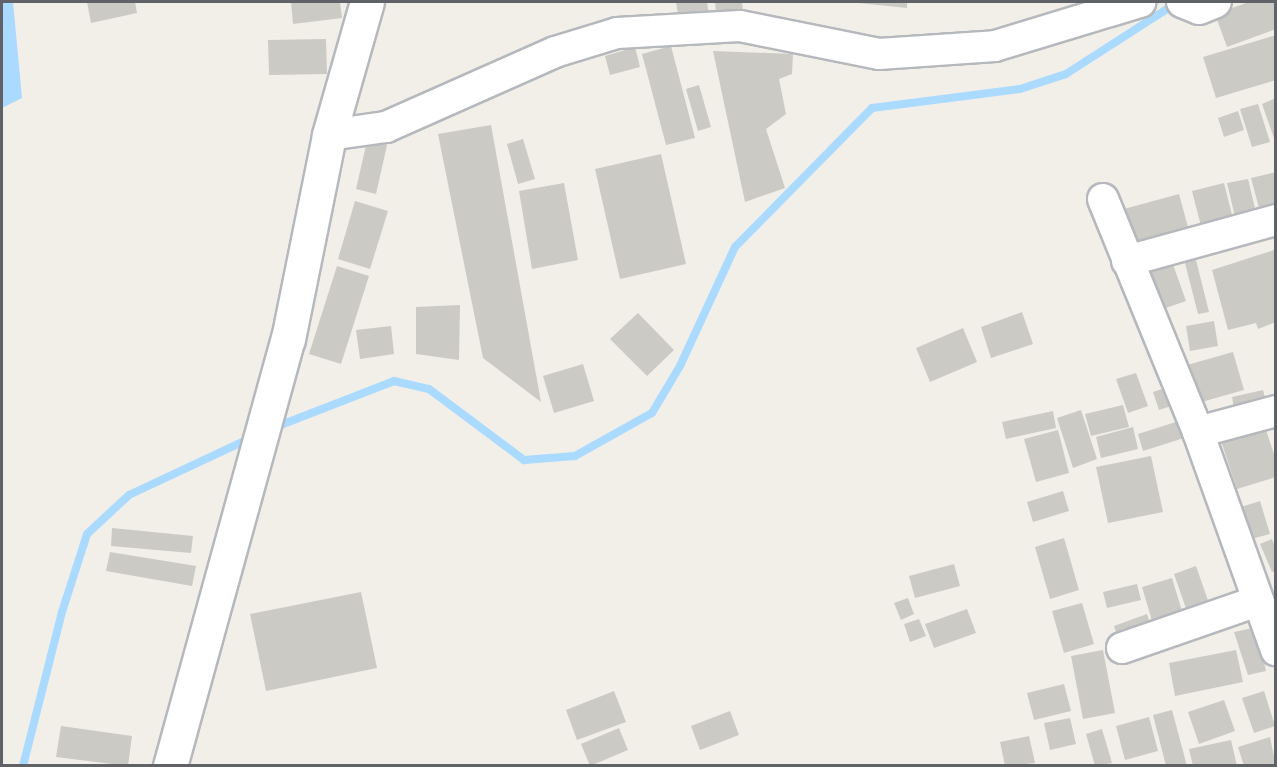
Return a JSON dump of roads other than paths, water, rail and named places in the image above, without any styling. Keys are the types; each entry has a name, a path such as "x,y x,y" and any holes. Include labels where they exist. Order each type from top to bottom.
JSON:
{"street":[{"path":"170,765 288,339 329,135 367,2"},
{"path":"329,135 386,127 555,52 617,33 740,26 879,54 995,46 1140,2"},
{"path":"1103,199 1198,432 1275,650"},
{"path":"1127,261 1275,220"},
{"path":"1198,432 1275,411"},
{"path":"1122,648 1258,601"}],"water":[{"path":"2,2 13,2 22,98 2,108"}],"waterway":[{"path":"273,428 394,381 429,389 524,460 575,456 652,413 680,366 735,247 872,108 1020,89 1066,74 1176,3"},
{"path":"23,766 62,612 87,534 129,495 253,437"}]}
